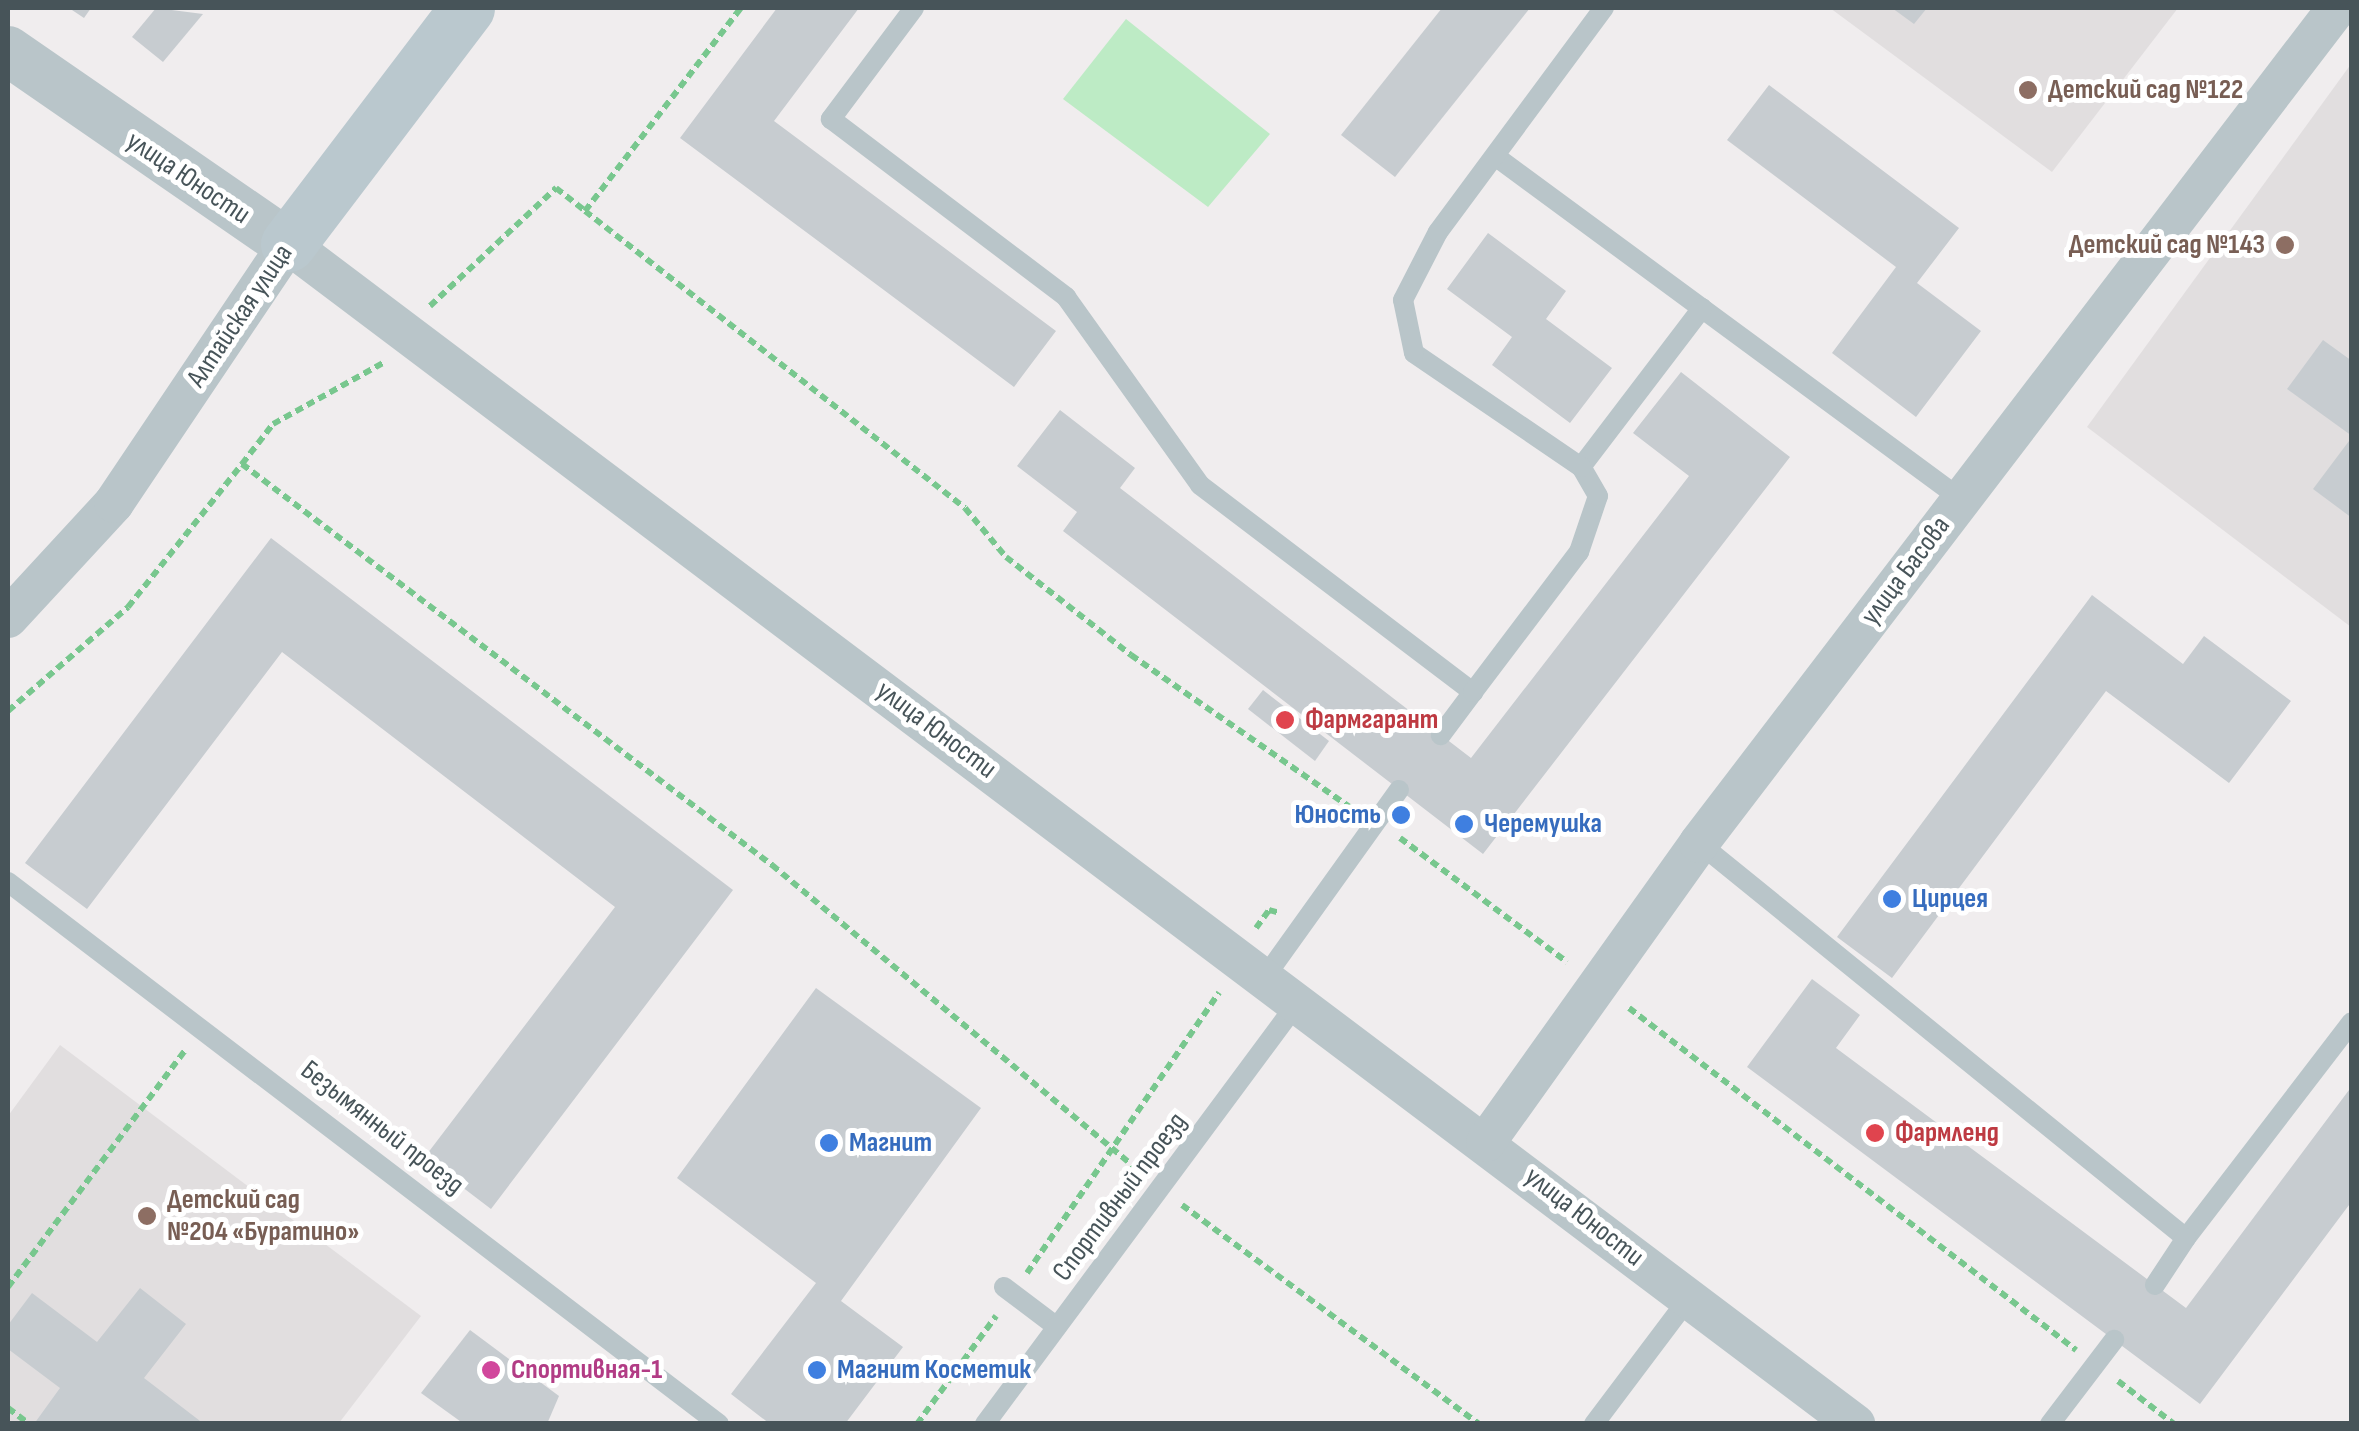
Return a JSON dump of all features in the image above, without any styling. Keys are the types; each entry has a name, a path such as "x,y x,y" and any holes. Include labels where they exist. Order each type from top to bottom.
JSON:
{"main road":[{"name":"Алтайская улица","path":"288,244 467,8"}],"street":[{"name":"улица Басова","path":"1486,1142 1699,844 2337,8"},
{"name":"улица Юности","path":"8,51 288,244 1486,1142 1689,1298 1813,1406 1855,1424"},
{"name":"Алтайская улица","path":"8,618 114,503 288,244"}],"lane":[{"path":"914,8 831,119 1066,297 1200,485 1473,692"},
{"path":"1441,735 1579,552 1598,496 1580,467 1414,353 1403,300 1494,156 1604,8"},
{"path":"1494,156 1961,499"},
{"path":"1580,467 1702,308"},
{"path":"1250,966 1377,821 1399,790"},
{"path":"1699,844 2186,1238"},
{"name":"Безымянный проезд","path":"8,882 204,1025 719,1424"},
{"name":"Спортивный проезд","path":"985,1424 1298,1002"},
{"path":"2155,1285 2186,1238 2352,1022"},
{"path":"1008,1290 1057,1327"},
{"path":"1594,1424 1689,1298"},
{"path":"2050,1424 2114,1340"}],"path":[{"path":"585,211 741,8"},
{"path":"8,712 128,607 274,424 392,357 407,333 460,271 556,188 966,508 1006,556 1131,655 1361,814 1350,828"},
{"path":"242,464 772,866 1160,1189 1479,1424"},
{"path":"1377,821 1598,984 2174,1424"},
{"path":"917,1424 1008,1290 1221,1002 1218,987 1250,966 1269,910 1286,914 1296,899"},
{"path":"8,1287 204,1025"},
{"path":"8,1408 28,1424"}],"shaded area":[{"name":"Детский сад №122","path":"1830,8 2178,8 2052,172"},
{"name":"Детский сад №143","path":"2351,64 2351,627 2087,427"},
{"name":"Детский сад №204 «Буратино»","path":"60,1045 421,1316 339,1423 8,1424 8,1116"}],"green space":[{"path":"1126,19 1270,134 1208,207 1063,99"}],"building":[{"path":"69,8 91,8 84,18"},
{"path":"156,8 203,14 163,62 132,37"},
{"path":"777,8 859,8 774,121 1056,331 1014,387 680,138"},
{"path":"1442,8 1530,8 1395,177 1341,135"},
{"path":"1892,8 1927,8 1914,24"},
{"path":"1769,85 1959,228 1917,283 1981,331 1916,417 1832,353 1896,267 1727,140"},
{"path":"1488,233 1566,291 1546,319 1612,368 1570,423 1492,365 1512,337 1447,289"},
{"path":"2323,340 2352,361 2352,436 2287,389"},
{"path":"1681,372 1790,457 1483,854 1063,531 1077,512 1017,466 1060,410 1135,468 1120,488 1471,758 1689,476 1633,433"},
{"path":"2352,437 2352,518 2313,489"},
{"path":"271,538 733,890 491,1209 424,1158 615,907 282,652 87,909 25,863"},
{"path":"2092,595 2183,664 2204,636 2291,701 2229,783 2106,691 1892,978 1837,937"},
{"path":"1263,690 1329,741 1315,761 1248,709"},
{"path":"1812,979 1860,1015 1836,1048 2186,1308 2352,1086 2352,1201 2200,1404 1747,1067"},
{"name":"Магнит","path":"816,988 981,1108 841,1301 903,1347 845,1424 770,1424 731,1394 816,1283 677,1178"},
{"path":"140,1288 186,1324 144,1378 204,1424 34,1424 60,1388 8,1349 8,1325 32,1293 97,1342"},
{"path":"470,1330 559,1396 547,1424 464,1424 421,1393"}],"place":[{"name":"Детский сад №122","path":"2028,90"},
{"name":"Детский сад №143","path":"2285,245"},
{"name":"Фармгарант","path":"1285,720"},
{"name":"Юность","path":"1401,815"},
{"name":"Черемушка","path":"1464,824"},
{"name":"Цирцея","path":"1892,899"},
{"name":"Фармленд","path":"1875,1133"},
{"name":"Магнит","path":"829,1143"},
{"name":"Детский сад №204 «Буратино»","path":"147,1216"},
{"name":"Спортивная-1","path":"491,1370"},
{"name":"Магнит Косметик","path":"817,1370"}]}
